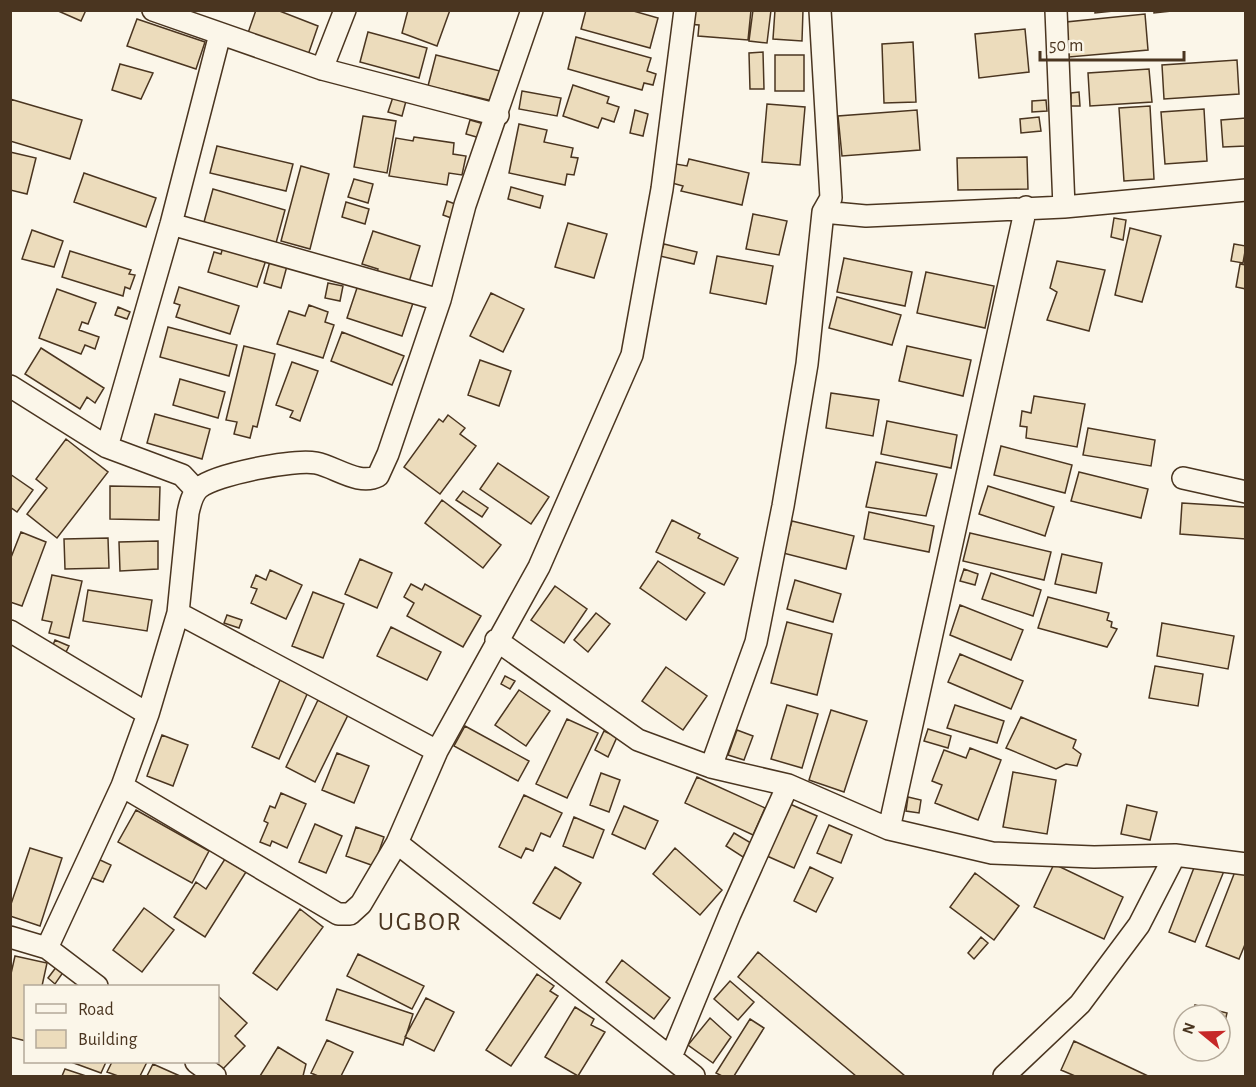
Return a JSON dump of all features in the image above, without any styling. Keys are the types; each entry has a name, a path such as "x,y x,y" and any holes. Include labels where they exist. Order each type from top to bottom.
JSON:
{"street":[{"path":"153,10 322,69 498,115"},
{"path":"322,69 345,10"},
{"path":"47,948 122,786 148,714 178,613 188,513 196,490 202,485 265,466 294,462 336,469 363,480 378,476 388,454 440,300 465,205 498,115 532,10"},
{"path":"122,786 338,914 350,914 362,904 397,843 437,751 538,567 632,355 662,189 685,10"},
{"path":"711,767 756,642 781,518 807,364 823,212 831,198 820,10"},
{"path":"1056,10 1064,207"},
{"path":"106,447 171,224 220,34"},
{"path":"823,212 866,216 1064,207 1245,190"},
{"path":"889,829 1026,207"},
{"path":"171,224 440,300"},
{"path":"10,386 106,447 182,475 196,490"},
{"path":"1183,478 1245,492"},
{"path":"178,613 437,751"},
{"path":"10,631 148,714"},
{"path":"496,640 638,740 711,767 788,785 889,829 993,853 1094,857 1175,855 1245,864"},
{"path":"671,1057 725,925 788,785"},
{"path":"397,843 694,1077"},
{"path":"1004,1077 1080,1004 1139,925 1175,855"},
{"path":"10,937 47,948 95,985"},
{"path":"197,1063 215,1077"}],"building":[{"path":"56,10 86,10 81,21"},
{"path":"256,10 277,10 318,26 308,55 248,33"},
{"path":"408,10 450,10 437,46 402,33"},
{"path":"586,10 630,10 658,18 650,48 581,29"},
{"path":"689,10 751,10 748,40 698,36 699,25 688,24"},
{"path":"753,10 771,10 767,43 749,41"},
{"path":"775,10 803,10 802,41 773,39"},
{"path":"1095,10 1123,10 1095,13"},
{"path":"1154,10 1181,10 1154,13"},
{"path":"1145,14 1148,50 1069,57 1066,22"},
{"path":"137,19 205,42 196,69 127,46"},
{"path":"1025,29 1029,72 979,78 975,34"},
{"path":"368,32 427,48 419,78 360,62"},
{"path":"576,37 651,58 647,71 656,74 653,85 644,83 642,90 568,69"},
{"path":"913,42 916,102 884,103 882,44"},
{"path":"763,52 764,89 750,89 749,53"},
{"path":"436,55 500,71 493,101 428,86"},
{"path":"775,55 804,55 804,91 775,91"},
{"path":"1237,60 1239,94 1164,99 1162,65"},
{"path":"120,64 153,73 141,99 112,90"},
{"path":"1149,69 1152,102 1090,106 1088,73"},
{"path":"573,85 609,97 607,103 619,107 614,122 602,118 598,128 563,116"},
{"path":"522,91 561,98 557,116 519,109"},
{"path":"1079,92 1080,106 1071,106 1071,93"},
{"path":"393,97 406,101 402,116 388,112"},
{"path":"10,99 82,120 70,159 10,141"},
{"path":"1046,100 1047,111 1032,112 1032,101"},
{"path":"767,104 805,107 800,165 762,162"},
{"path":"1150,106 1154,179 1124,181 1119,108"},
{"path":"1204,109 1207,161 1165,164 1161,112"},
{"path":"635,110 648,114 643,136 630,133"},
{"path":"917,110 920,150 842,156 838,116"},
{"path":"363,116 396,121 387,173 354,167"},
{"path":"1039,117 1041,131 1021,133 1020,119"},
{"path":"1246,118 1246,146 1223,147 1221,120"},
{"path":"470,120 484,124 480,138 466,134"},
{"path":"519,124 547,130 544,142 573,148 571,157 578,158 574,175 567,174 565,185 509,173"},
{"path":"414,137 454,143 453,154 466,156 462,175 449,173 447,185 389,176 396,138 413,141"},
{"path":"217,146 293,164 286,191 210,173"},
{"path":"10,152 36,158 27,194 10,190"},
{"path":"1027,157 1028,189 958,190 957,158"},
{"path":"689,159 749,173 742,205 681,191 683,186 672,183 676,164 687,166"},
{"path":"301,166 329,174 310,249 281,241"},
{"path":"84,173 156,198 146,227 74,202"},
{"path":"354,179 373,184 368,203 348,197"},
{"path":"511,187 543,196 540,208 508,199"},
{"path":"213,189 285,210 276,243 204,222"},
{"path":"447,201 458,205 454,219 443,215"},
{"path":"346,202 369,209 365,224 342,217"},
{"path":"753,214 787,221 779,255 746,249"},
{"path":"1114,218 1126,220 1123,240 1111,237"},
{"path":"568,223 607,234 594,278 555,267"},
{"path":"1130,228 1161,236 1142,302 1115,295"},
{"path":"32,230 63,241 54,267 22,259"},
{"path":"373,231 420,246 409,282 377,272 378,269 362,264"},
{"path":"664,244 697,252 694,264 660,256"},
{"path":"1234,244 1246,246 1243,263 1231,261"},
{"path":"223,247 266,260 257,287 208,272 214,252 221,254"},
{"path":"70,251 131,270 129,274 135,275 130,289 125,287 123,296 62,277"},
{"path":"717,256 773,266 766,304 710,293"},
{"path":"844,258 912,272 905,306 837,292"},
{"path":"270,261 287,266 281,288 264,283"},
{"path":"1057,261 1105,270 1089,331 1047,320 1057,292 1050,288"},
{"path":"1240,264 1246,265 1246,289 1236,287"},
{"path":"926,272 994,286 985,328 917,313"},
{"path":"328,283 343,286 340,301 325,298"},
{"path":"358,285 413,303 402,336 347,318"},
{"path":"179,287 239,306 230,334 176,317 180,305 174,303"},
{"path":"57,289 96,303 88,324 82,322 79,330 99,337 95,349 85,345 81,354 39,338"},
{"path":"491,293 524,309 503,352 470,336"},
{"path":"837,297 901,315 892,345 829,328"},
{"path":"309,305 328,312 325,322 334,325 323,358 277,344 289,311 305,316"},
{"path":"118,307 130,312 127,319 115,315"},
{"path":"168,327 237,345 229,376 160,357"},
{"path":"342,332 404,356 392,385 331,361"},
{"path":"244,346 275,354 257,427 253,426 250,438 234,434 237,422 226,420"},
{"path":"907,346 971,360 963,396 899,381"},
{"path":"41,348 104,388 95,403 87,397 80,409 25,374"},
{"path":"480,360 511,371 499,406 468,395"},
{"path":"292,362 318,371 300,421 290,417 293,411 276,405"},
{"path":"180,379 225,392 218,418 173,405"},
{"path":"831,393 879,400 873,436 826,428"},
{"path":"1034,396 1085,404 1077,447 1026,438 1027,427 1020,426 1022,411 1031,413"},
{"path":"155,414 210,429 202,459 147,443"},
{"path":"448,415 465,428 460,434 476,446 440,494 404,467 439,419 443,422"},
{"path":"887,421 957,435 951,468 881,454"},
{"path":"1088,428 1155,440 1151,466 1083,455"},
{"path":"66,439 108,472 57,538 27,514 47,488 36,479"},
{"path":"1001,446 1072,465 1065,493 994,475"},
{"path":"876,462 937,474 926,516 866,507"},
{"path":"498,463 549,497 531,524 480,489"},
{"path":"1079,472 1148,489 1141,518 1071,501"},
{"path":"10,474 33,490 17,512 10,507"},
{"path":"110,486 160,487 159,520 110,519"},
{"path":"988,486 1054,507 1045,536 979,514"},
{"path":"463,491 488,508 482,517 456,500"},
{"path":"442,500 501,545 483,568 425,523"},
{"path":"1182,503 1246,507 1246,539 1180,534"},
{"path":"869,512 934,526 929,552 864,539"},
{"path":"672,520 700,534 698,538 738,558 724,585 656,552"},
{"path":"792,521 854,536 846,569 783,553"},
{"path":"21,532 46,542 22,606 10,602 10,560"},
{"path":"970,533 1051,552 1044,580 963,561"},
{"path":"108,538 109,568 65,569 64,539"},
{"path":"158,541 158,569 120,571 119,542"},
{"path":"1062,554 1102,563 1096,593 1055,584"},
{"path":"360,559 392,573 377,608 345,594"},
{"path":"658,561 705,593 686,620 640,588"},
{"path":"964,569 978,574 975,585 960,581"},
{"path":"270,570 302,585 286,619 251,603 257,589 251,587 256,575 266,580"},
{"path":"991,573 1041,590 1033,616 982,599"},
{"path":"52,575 82,581 69,638 49,633 52,622 42,620"},
{"path":"795,580 841,594 833,622 787,609"},
{"path":"411,584 422,590 425,584 481,616 463,647 407,616 414,603 404,597"},
{"path":"555,586 587,609 564,643 531,620"},
{"path":"88,590 152,600 147,631 83,621"},
{"path":"313,592 344,604 323,658 292,646"},
{"path":"1048,597 1109,613 1107,620 1112,622 1111,627 1117,629 1107,647 1038,628"},
{"path":"960,605 1023,630 1011,660 950,635"},
{"path":"596,613 610,624 588,652 574,640"},
{"path":"227,615 242,620 239,628 224,623"},
{"path":"787,622 832,634 817,695 771,683"},
{"path":"1162,623 1234,636 1228,669 1157,656"},
{"path":"391,627 441,652 427,680 377,656"},
{"path":"55,640 69,646 64,656 51,650"},
{"path":"960,654 1023,681 1011,709 948,682"},
{"path":"1155,666 1203,674 1198,706 1149,698"},
{"path":"666,667 707,696 683,730 642,701"},
{"path":"505,676 515,681 510,689 501,684"},
{"path":"280,680 308,692 279,759 252,747"},
{"path":"519,690 550,711 526,746 495,725"},
{"path":"318,700 348,715 315,782 286,767"},
{"path":"787,705 818,714 802,768 771,759"},
{"path":"955,705 1004,721 997,743 947,728"},
{"path":"831,710 867,721 844,792 809,780"},
{"path":"1021,717 1076,740 1073,748 1081,754 1077,766 1066,764 1056,769 1006,748"},
{"path":"567,719 598,733 567,798 536,784"},
{"path":"465,726 529,761 518,781 454,746"},
{"path":"928,729 951,736 948,748 924,741"},
{"path":"737,730 753,736 744,760 728,755"},
{"path":"604,731 617,737 608,757 595,750"},
{"path":"162,735 188,745 173,786 147,776"},
{"path":"970,748 1001,760 978,820 935,803 942,785 932,781 944,750 966,758"},
{"path":"337,753 369,766 354,803 322,790"},
{"path":"1013,772 1056,780 1047,834 1003,827"},
{"path":"601,773 620,780 609,812 590,805"},
{"path":"697,777 765,808 753,835 685,803"},
{"path":"281,793 306,804 287,848 272,841 270,846 260,842 268,823 264,821 270,806 275,808"},
{"path":"524,795 562,813 550,837 541,833 533,851 526,848 521,858 499,847"},
{"path":"908,797 921,800 919,813 906,811"},
{"path":"790,804 817,816 794,868 767,856"},
{"path":"1127,805 1157,812 1150,840 1121,834"},
{"path":"624,806 658,821 645,849 612,834"},
{"path":"136,810 209,851 192,883 118,842"},
{"path":"574,817 604,830 593,858 563,846"},
{"path":"315,824 342,836 326,873 299,862"},
{"path":"829,825 852,835 841,863 817,853"},
{"path":"356,827 384,837 374,866 346,856"},
{"path":"734,833 751,843 743,857 726,846"},
{"path":"30,848 62,858 40,926 10,916 10,907"},
{"path":"675,848 722,890 700,915 653,874"},
{"path":"98,859 111,865 103,882 90,877"},
{"path":"225,859 246,872 205,937 174,917 196,882 206,889"},
{"path":"1197,860 1224,871 1195,942 1169,932"},
{"path":"1054,864 1123,897 1104,939 1034,907"},
{"path":"555,867 581,883 560,919 533,903"},
{"path":"810,867 833,878 816,912 794,901"},
{"path":"1236,869 1246,873 1246,942 1239,959 1206,946"},
{"path":"975,873 1019,906 994,940 950,907"},
{"path":"144,908 174,930 142,972 113,950"},
{"path":"300,909 323,927 277,990 253,973"},
{"path":"981,937 988,943 974,959 968,953"},
{"path":"758,952 905,1076 856,1076 738,977"},
{"path":"358,954 424,986 412,1009 347,976"},
{"path":"15,956 47,963 42,985 24,985 24,1040 10,1037 10,978"},
{"path":"622,960 670,998 654,1019 606,982"},
{"path":"57,966 64,971 55,984 48,978"},
{"path":"537,974 554,986 550,991 558,996 511,1066 486,1050"},
{"path":"730,981 754,1002 738,1020 714,999"},
{"path":"337,989 413,1014 403,1045 326,1020"},
{"path":"219,997 247,1023 235,1036 245,1046 222,1070 214,1063 219,1063"},
{"path":"426,998 454,1012 434,1051 405,1037"},
{"path":"575,1007 594,1019 591,1025 605,1032 578,1076 545,1057"},
{"path":"710,1018 731,1037 713,1063 688,1045"},
{"path":"750,1019 764,1028 734,1076 722,1076 716,1073"},
{"path":"327,1040 353,1052 341,1076 318,1076 311,1073"},
{"path":"1074,1041 1148,1076 1075,1076 1061,1070"},
{"path":"278,1047 306,1064 303,1076 260,1076"},
{"path":"74,1063 106,1063 101,1073"},
{"path":"112,1063 146,1063 140,1076 118,1076 107,1072"},
{"path":"153,1064 180,1076 147,1076"},
{"path":"65,1069 86,1076 62,1076"}],"district":[{"name":"UGBOR","path":"420,921"}]}
